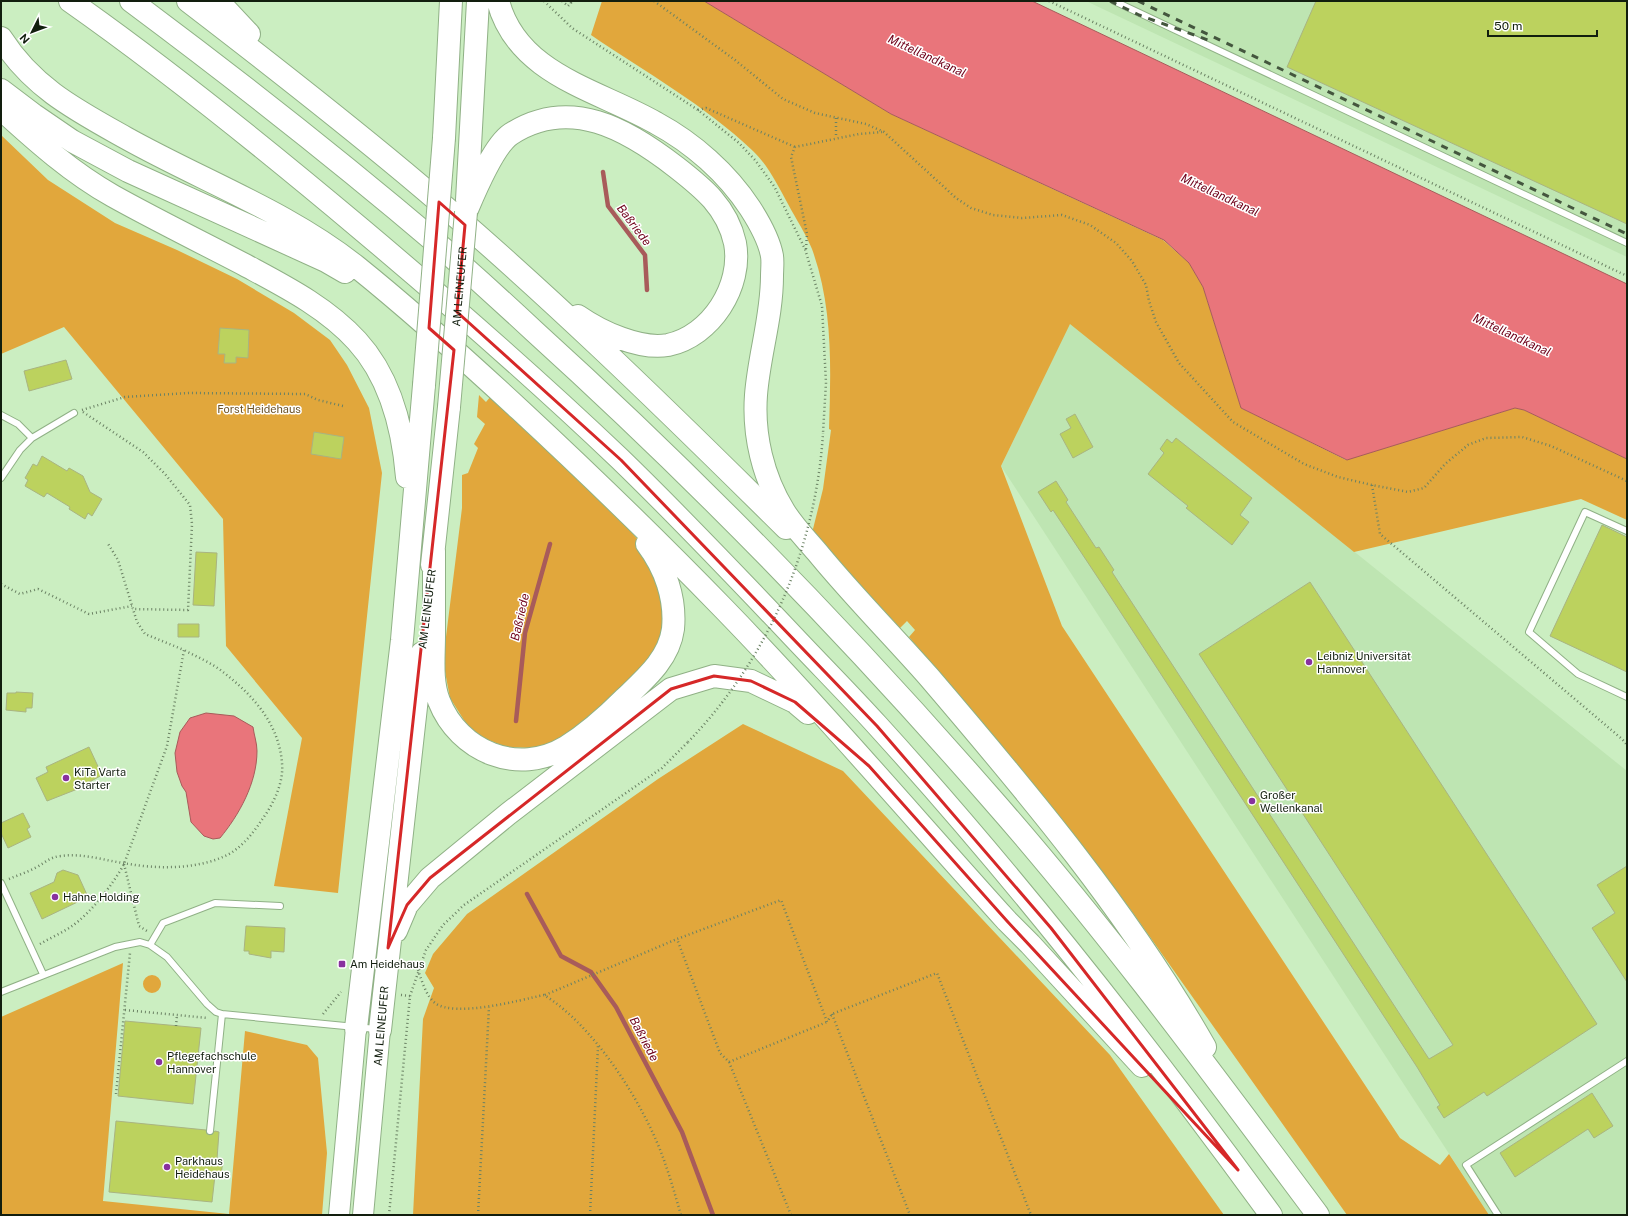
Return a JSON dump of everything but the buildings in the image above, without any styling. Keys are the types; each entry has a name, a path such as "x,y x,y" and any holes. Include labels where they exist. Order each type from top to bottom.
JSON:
{"highway":[{"path":"70,1 166,72 292,171 424,282 555,398 627,466 733,573 867,714 966,827 1099,989 1271,1215"},
{"path":"131,1 213,62 314,141 443,249 579,372 759,546 903,699 992,799 1080,904 1250,1124 1318,1215"},
{"path":"188,1 296,84 406,174 512,266 696,438 862,604"},
{"path":"218,1 296,84"},
{"name":"AM LEINEUFER","path":"356,1028 396,694 411,542 444,138 451,1"},
{"path":"477,166 478,1"},
{"path":"498,1 502,15 518,43 540,63 566,80 658,124 702,155 728,178 750,208 764,231 772,256 772,301 756,396 757,438 767,479 785,513 862,604 926,674 1031,797 1099,886 1141,945 1189,1018 1250,1124"},
{"path":"1,38 12,54 37,82 63,102 144,148 280,217 324,243 397,300 483,376 576,462 724,610 869,766 1007,921 1035,949 1238,1170"},
{"path":"1,90 34,116 72,141 128,171 326,261 397,300"},
{"path":"1,109 58,158 112,196 285,286 330,316 357,341 376,366 391,399 401,431 406,462 411,542"},
{"name":"AM LEINEUFER","path":"380,1030 388,948 434,551 449,407 466,212 477,166 496,152 509,135 528,124 548,118 568,117 609,125 647,144 715,200 728,222 735,244 735,264 732,282 724,303 703,326 686,339 668,345 650,345 614,337 581,318 512,266"},
{"path":"434,551 434,677 438,699 444,714 456,730 474,745 491,756 534,760 565,747 614,709 648,677 660,662 668,647 673,629 673,608 667,579 653,553 632,524 576,462"},
{"path":"388,948 407,905 430,878 508,814 671,689 714,676 751,680 795,702 869,766"}],"main road":[{"name":"AM LEINEUFER","path":"339,1215 356,1028"},
{"name":"AM LEINEUFER","path":"363,1215 380,1030"}],"lane":[{"path":"1114,1 1627,243"},
{"path":"1,478 20,450 32,438 77,412"},
{"path":"1,415 18,424 32,438"},
{"path":"1627,531 1585,512 1529,632 1578,674 1627,697"},
{"path":"1,883 43,974"},
{"path":"150,945 163,923 215,903 280,906"},
{"path":"1,992 43,974 115,947 131,942 140,942 150,945 167,956 177,966 207,1004 222,1017 380,1030"},
{"path":"210,1130 222,1017"},
{"path":"1498,1215 1466,1165 1627,1061"}],"path":[{"path":"562,1 568,6 571,3 570,1"},
{"path":"654,1 734,60 783,99 815,113 866,124 884,132 951,194 971,208 993,215 1022,218 1062,215 1090,225 1116,243 1132,261 1146,285 1149,301 1156,322 1179,363 1233,422 1304,464 1338,477 1408,492 1424,488 1444,464 1468,445 1486,438 1502,436 1522,437 1551,446 1627,481"},
{"path":"1049,1 1627,276"},
{"path":"698,110 706,108 795,148 836,138 884,132"},
{"path":"836,118 836,138"},
{"path":"795,148 791,157 807,234 805,249"},
{"path":"77,412 125,397 189,393 306,394 318,400 343,406"},
{"path":"1,584 20,594 38,589 89,614 132,607 188,610 192,524 190,505 165,474 143,452 100,422 77,412"},
{"path":"389,1215 410,996 426,950 443,926 464,905 662,768 713,715 734,688 760,647 776,615 791,578 806,530 817,480 823,433"},
{"path":"1372,485 1380,534 1616,734 1627,745"},
{"path":"8,879 38,867 48,859 61,856 101,858 124,864 165,868 205,862 225,856 236,849 257,828 275,797 282,776 282,764 277,737 262,708 223,671 184,650 145,634 136,622 118,560 107,542"},
{"path":"32,948 74,925 96,903 116,878 124,864 167,746 184,650"},
{"path":"124,864 139,926 155,937"},
{"path":"418,970 425,990 435,1003 450,1009 489,1007 544,995 677,939 781,900 827,1022"},
{"path":"677,939 720,1053 729,1062 791,1215"},
{"path":"116,1094 131,942"},
{"path":"729,1062 827,1022 832,1014 937,973 1032,1215"},
{"path":"544,995 560,1005 598,1044 640,1108 665,1162 681,1215"},
{"path":"478,1215 489,1007"},
{"path":"124,1010 177,1015 222,1017"},
{"path":"832,1014 910,1215"},
{"path":"176,1026 177,1015"},
{"path":"590,1215 598,1044"}],"highlighted area":[{"path":"439,202 465,225 457,312 621,460 877,726 1051,928 1238,1170 1007,921 869,766 795,702 751,681 714,676 671,689 430,878 407,905 388,948 454,350 429,328"}],"shaded area":[{"path":"1086,1 1627,1 1627,257"},
{"name":"Leibniz Universität Hannover","path":"1070,323 1627,771 1627,1215 1489,1215 1001,466"}],"green space":[{"path":"602,1 704,1 891,114 1163,240 1189,263 1203,287 1241,408 1346,460 1515,408 1524,410 1627,459 1627,520 1581,499 1354,552 1070,324 1001,466 1062,626 1400,1138 1440,1165 1449,1154 1489,1215 1347,1215 1128,906 1050,805 909,637 915,630 907,621 900,628 812,533 823,489 831,430 829,429 830,361 827,315 819,271 812,249 772,176 753,151 734,134 695,104 591,35"},
{"name":"Forst Heidehaus","path":"1,135 48,180 115,223 177,250 237,279 294,313 330,340 347,365 369,408 382,473 338,893 274,886 302,738 226,646 223,519 64,327 1,354"},
{"path":"479,395 486,402 491,396 617,516 639,541 662,581 663,636 640,674 567,736 550,744 532,748 506,747 486,739 469,728 450,698 443,661 462,508 462,475 468,473 478,448 474,444 485,424 477,417"},
{"path":"743,724 843,771 1110,1055 1224,1215 413,1215 423,1019 434,988 425,973 433,954 467,914 658,779"},
{"path":"123,963 103,1201 229,1214 245,1031 307,1045 318,1058 327,1153 322,1215 1,1215 1,1017"},
{"path":"152,975 158,978 161,984 158,990 152,993 146,990 143,984 146,978"}],"water":[{"name":"Mittellandkanal","path":"704,1 1032,1 1627,284 1627,459 1524,410 1515,408 1347,460 1241,408 1203,287 1189,263 1164,240 891,114"},
{"path":"206,713 234,716 253,727 257,748 254,775 246,798 234,819 220,838 213,839 204,836 191,822 186,792 177,772 175,753 180,732 190,718"}],"waterway":[{"name":"Baßriede","path":"603,172 608,206 645,255 647,290"},
{"name":"Baßriede","path":"516,721 525,633 550,544"},
{"name":"Baßriede","path":"527,894 561,956 591,972 616,1007 682,1132 713,1215"}],"railway":[{"path":"1110,1 1139,15 1208,40"},
{"path":"1138,1 1627,234"}],"place":[{"name":"Leibniz Universität Hannover","path":"1309,662"},
{"name":"KiTa Varta Starter","path":"66,778"},
{"name":"Großer Wellenkanal","path":"1252,801"},
{"name":"Hahne Holding","path":"55,897"},
{"name":"Am Heidehaus","path":"342,964"},
{"name":"Pflegefachschule Hannover","path":"159,1062"},
{"name":"Parkhaus Heidehaus","path":"167,1167"}]}
